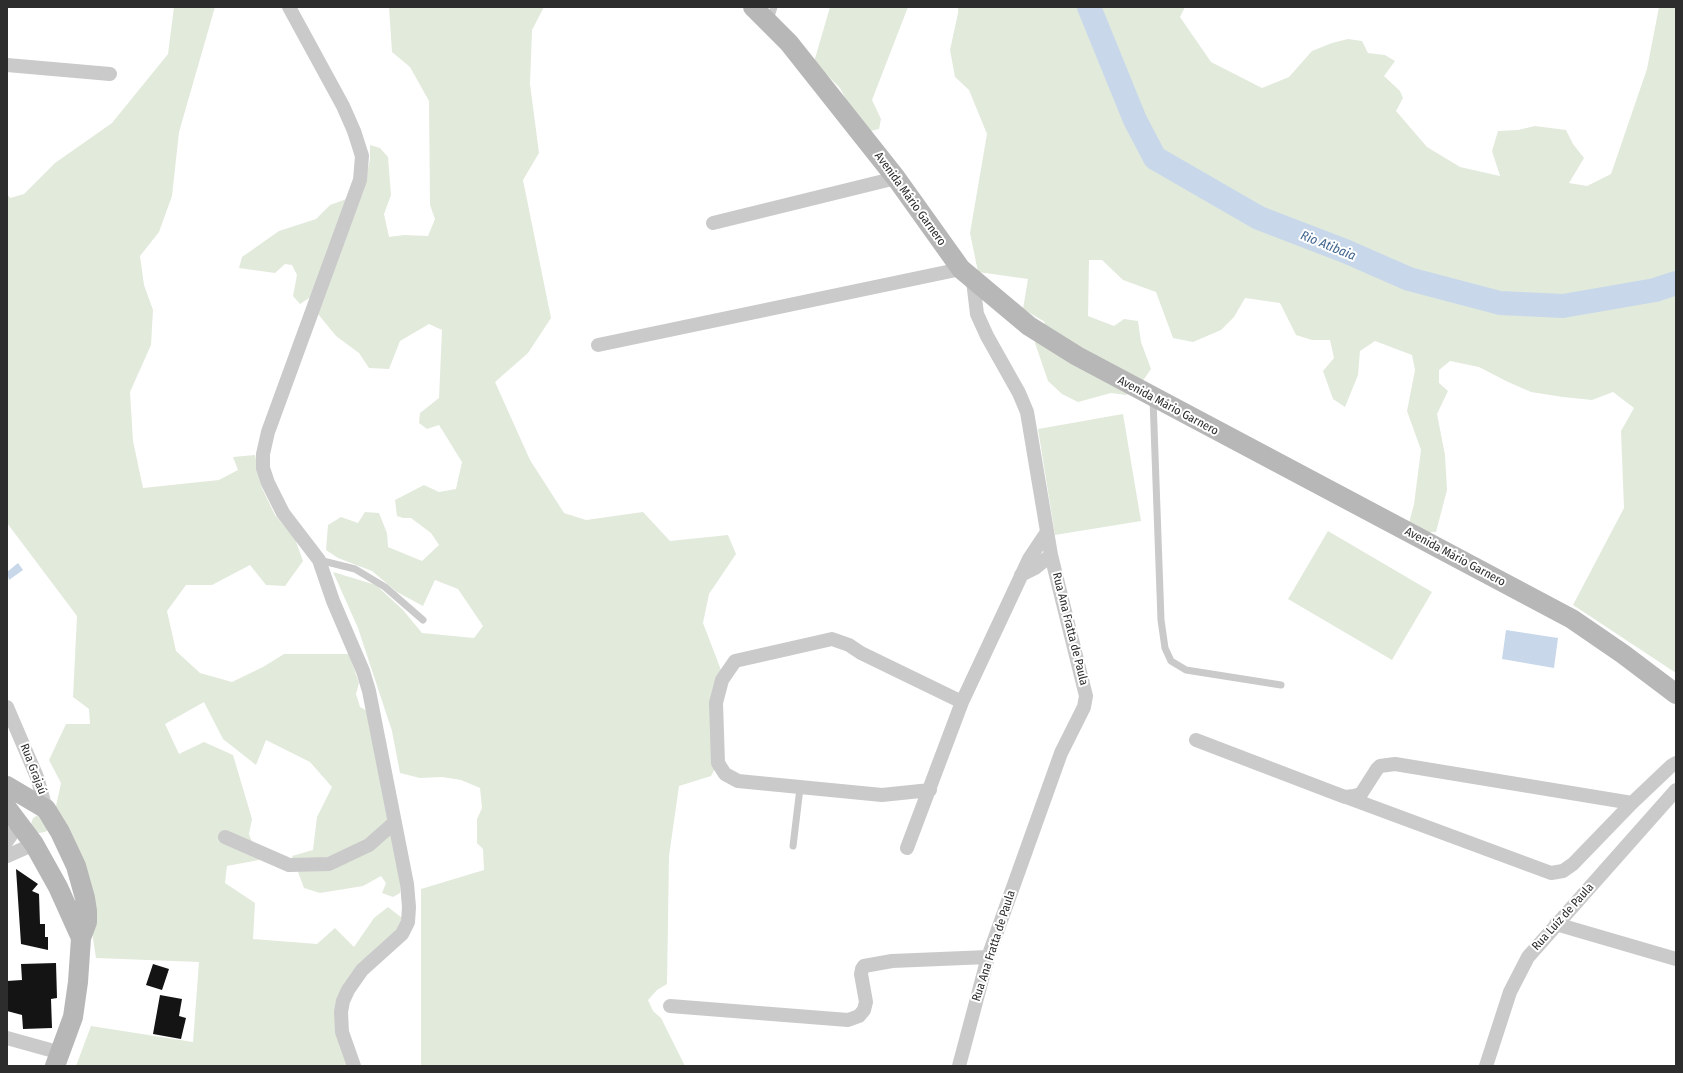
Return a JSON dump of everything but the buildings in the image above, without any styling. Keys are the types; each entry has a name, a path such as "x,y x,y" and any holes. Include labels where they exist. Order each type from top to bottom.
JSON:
{"main road":[{"name":"Avenida Mário Garnero","path":"753,7 771,15 789,43 896,178 967,275 1029,326 1077,356 1572,619 1623,654 1676,694"},
{"path":"7,786 46,810 60,832 76,866 85,898 87,922 81,938 78,982 73,1017 58,1059"},
{"path":"7,808 34,844 58,887 81,938"},
{"path":"18,824 30,813 46,810"},
{"path":"34,844 44,837 60,832"}],"street":[{"path":"289,7 343,106 354,131 362,156 360,180 268,432 263,454 263,468 268,483 283,513 319,560 333,601 363,671 369,691 395,822 407,884 409,907 408,922 402,934 362,970 348,990 343,1001 341,1012 342,1032 354,1066"},
{"path":"7,65 110,74"},
{"path":"713,223 896,178"},
{"path":"598,345 967,275"},
{"name":"Rua Ana Fratta de Paula","path":"959,1066 988,957 1061,753 1084,707 1086,696 1051,555 1027,412 1019,393 987,336 977,314 967,275"},
{"path":"907,848 962,702 1021,575 1032,554 1047,532"},
{"path":"1021,575 1035,568 1051,555"},
{"path":"930,790 882,795 738,781 725,774 718,763 716,703 722,680 735,660 832,639 840,641 861,653 962,702"},
{"name":"Rua Grajaú","path":"7,707 13,729 37,777 43,793 46,810"},
{"path":"1196,740 1550,873 1563,871 1573,864 1632,803 1676,763"},
{"path":"1345,797 1361,794 1377,769 1386,764 1395,764 1632,803"},
{"name":"Rua Luíz de Paula","path":"1486,1066 1510,992 1522,966 1528,957 1676,790"},
{"path":"225,837 289,864 329,864 369,845 395,822"},
{"path":"7,841 18,824"},
{"path":"7,856 34,844"},
{"path":"1556,924 1676,959"},
{"path":"670,1006 848,1020 859,1016 864,1010 866,1002 861,974 864,966 892,961 988,957"},
{"path":"7,1038 58,1059"}],"lane":[{"path":"1153,397 1162,620 1165,648 1171,661 1186,670 1281,685"},
{"path":"319,560 355,569 385,587 422,620"},
{"path":"793,846 800,788"}],"shaded area":[{"path":"174,7 215,7 179,132 172,196 159,232 140,256 144,285 153,310 151,345 130,392 133,441 143,488 219,480 238,470 233,457 255,455 262,488 275,515 295,539 303,561 285,586 266,585 250,565 212,585 186,585 167,611 176,651 200,673 232,682 263,667 284,654 349,654 359,683 356,694 360,707 369,712 400,868 400,893 393,897 382,893 386,883 381,876 363,886 320,893 304,888 292,856 313,850 317,817 332,787 310,762 266,740 256,765 223,739 204,702 165,724 179,754 204,742 233,755 252,819 249,834 259,860 227,866 225,883 255,903 253,939 317,944 335,928 354,947 374,918 388,907 402,918 398,931 342,988 351,1066 76,1066 91,1026 193,1042 199,962 96,958 87,900 53,820 61,783 49,760 66,724 90,724 89,709 73,697 77,616 7,523 7,194 10,198 24,194 55,163 112,123 168,54"},
{"path":"389,7 544,7 532,30 530,84 539,153 523,180 551,318 528,353 495,382 530,460 564,513 586,520 643,512 670,541 728,535 736,554 709,594 703,623 721,670 722,756 711,776 679,786 669,856 667,984 657,990 648,1000 653,1011 661,1018 685,1066 421,1066 421,889 484,870 483,849 477,843 477,819 482,808 480,788 461,780 442,777 420,778 400,773 392,731 358,628 333,572 376,585 403,610 422,633 474,638 483,626 458,589 435,580 423,606 397,592 372,571 338,558 326,550 328,525 341,517 358,523 365,512 379,513 387,533 388,547 422,561 439,545 431,533 411,518 397,516 395,500 424,485 439,492 456,489 462,462 439,425 427,429 419,423 420,413 439,398 442,330 429,324 400,341 389,369 369,368 359,353 336,336 318,314 312,296 300,304 293,296 297,275 292,265 285,264 275,273 239,268 242,257 279,231 316,219 330,205 363,193 370,159 370,145 380,148 388,157 391,195 384,214 389,237 404,235 428,236 435,219 430,205 429,101 410,67 392,52"},
{"path":"830,7 908,7 872,100 881,119 879,129 866,132 851,109 840,88 814,62"},
{"path":"958,7 1185,7 1180,17 1211,62 1262,88 1289,77 1312,51 1332,43 1348,39 1362,41 1368,53 1385,55 1395,61 1384,76 1400,91 1403,98 1396,111 1427,147 1460,167 1500,176 1492,151 1498,131 1518,130 1535,126 1566,130 1573,144 1584,158 1569,183 1587,186 1611,174 1647,69 1659,7 1676,7 1676,673 1573,605 1624,508 1621,431 1634,408 1613,392 1592,400 1531,392 1479,367 1450,361 1439,370 1439,383 1448,391 1437,414 1445,455 1447,490 1436,532 1424,532 1409,523 1414,504 1421,450 1407,411 1415,370 1412,355 1375,341 1360,351 1358,375 1345,407 1333,399 1323,371 1334,358 1330,340 1312,340 1296,335 1280,303 1245,298 1234,317 1221,330 1193,342 1173,338 1156,292 1123,280 1102,260 1089,260 1088,316 1114,326 1124,319 1138,321 1141,342 1151,369 1140,385 1126,395 1111,393 1078,402 1062,394 1048,381 1035,343 1045,322 1023,309 1028,279 978,272 970,233 987,134 969,90 955,77 950,50"},
{"path":"1123,414 1141,521 1055,535 1038,429"},
{"path":"1328,531 1432,592 1392,660 1288,599"},
{"path":"38,815 48,830 45,832 36,832 31,824 33,818"}],"water":[{"path":"18,563 23,570 9,580 7,572"},
{"path":"1506,630 1558,638 1554,668 1502,659"}],"waterway":[{"name":"Rio Atibaia","path":"1089,7 1135,120 1155,158 1259,218 1345,251 1409,279 1500,303 1563,306 1655,290 1676,283"}]}
